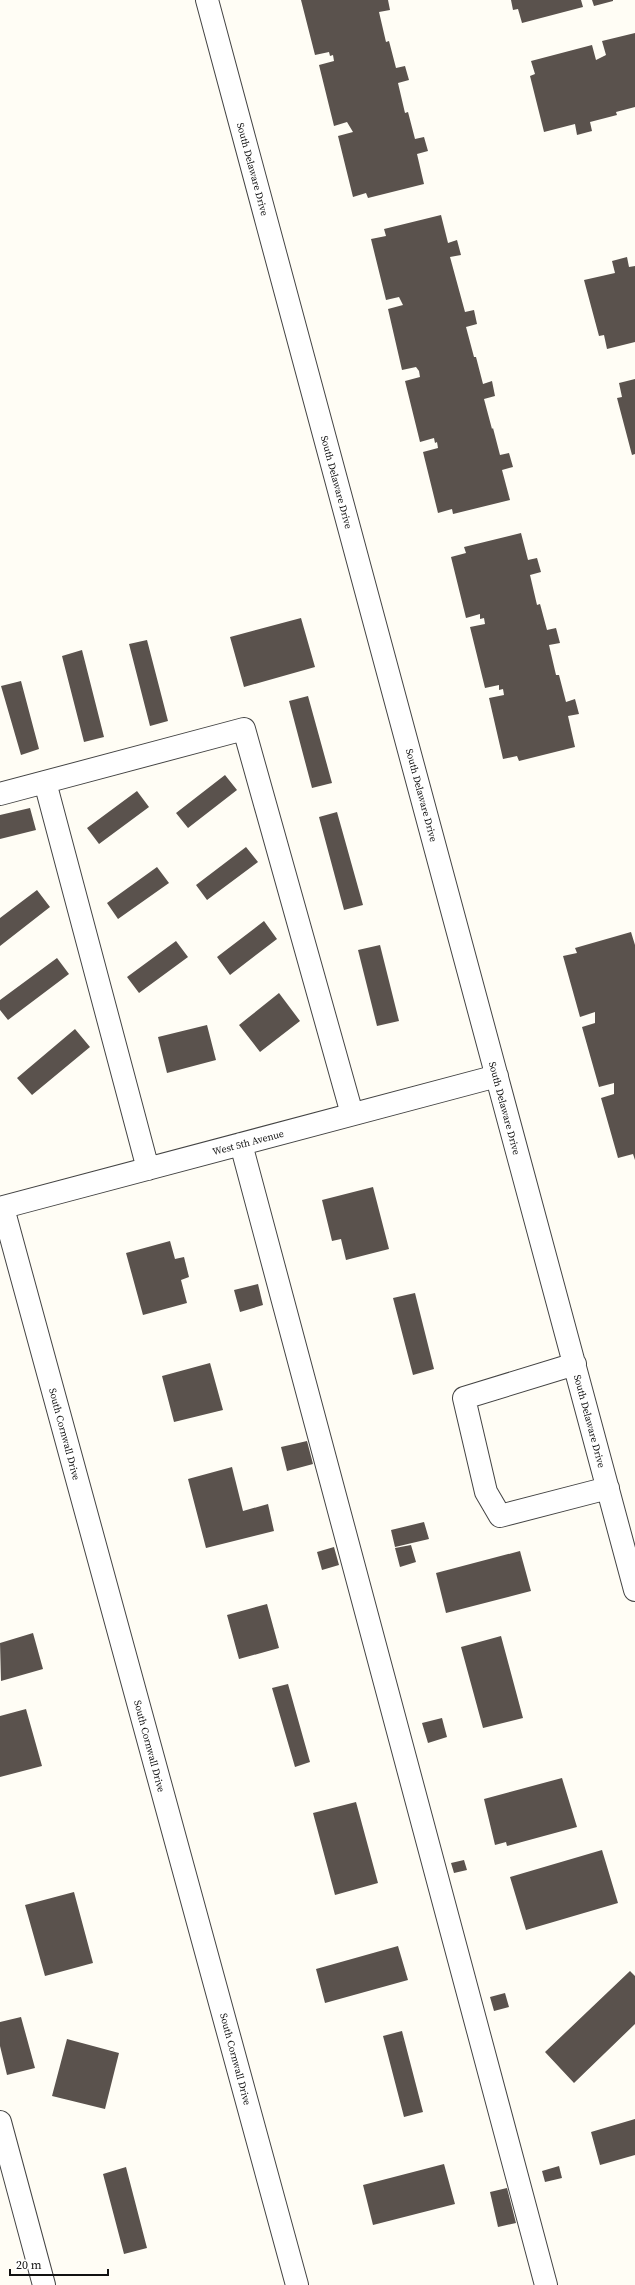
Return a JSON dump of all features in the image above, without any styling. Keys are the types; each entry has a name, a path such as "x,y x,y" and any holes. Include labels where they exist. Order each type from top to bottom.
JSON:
{"street":[{"name":"South Delaware Drive","path":"207,0 635,1590"},
{"path":"0,794 244,729 352,1114"},
{"path":"45,782 148,1169"},
{"name":"West 5th Avenue","path":"2,1208 497,1076"},
{"path":"241,1144 546,2285"},
{"name":"South Cornwall Drive","path":"2,1208 297,2285"},
{"path":"575,1364 464,1398 486,1492 500,1516 608,1488"},
{"path":"0,2122 44,2285"}],"building":[{"path":"301,0 388,0 390,10 379,12 386,42 389,41 396,68 405,66 409,80 398,83 405,113 408,112 415,139 424,137 428,151 417,154 424,184 368,198 366,193 353,197 338,136 353,132 347,122 334,126 319,65 334,61 333,55 330,56 329,52 315,55"},
{"path":"511,0 581,0 583,7 522,23 518,9 513,10"},
{"path":"592,0 613,0 613,1 594,6"},
{"path":"635,33 635,107 616,112 617,115 590,122 592,131 577,135 575,124 544,132 530,76 535,74 531,61 592,45 596,60 606,55 602,41"},
{"path":"441,215 448,243 457,240 461,255 450,257 465,312 474,310 477,324 466,327 474,357 476,357 483,384 492,381 495,396 484,399 492,429 493,428 500,455 509,453 513,467 502,470 510,500 453,514 452,509 438,513 423,452 438,448 437,442 435,443 434,438 420,442 405,381 420,377 419,371 416,367 402,370 388,309 403,305 399,297 386,300 371,239 386,236 384,229"},
{"path":"627,257 629,267 635,266 635,342 607,349 604,335 599,336 584,280 615,273 612,261"},
{"path":"635,379 635,454 632,455 617,398 622,397 619,383"},
{"path":"521,533 528,560 537,558 541,572 530,575 537,605 540,604 547,630 556,628 560,643 549,645 556,675 559,675 566,702 575,699 579,714 568,716 575,747 519,761 517,756 503,759 489,698 504,695 503,689 499,690 499,685 485,688 470,627 485,624 484,618 480,619 480,614 466,618 451,557 466,553 464,547"},
{"path":"301,618 315,667 244,687 230,637"},
{"path":"147,640 168,721 150,726 129,644"},
{"path":"82,650 104,737 84,742 62,656"},
{"path":"21,681 39,749 21,755 1,686"},
{"path":"308,696 332,783 312,788 289,701"},
{"path":"225,775 237,790 188,828 176,813"},
{"path":"137,791 149,807 99,844 87,828"},
{"path":"30,808 36,830 0,839 0,815"},
{"path":"337,812 363,905 344,910 319,817"},
{"path":"246,847 258,862 207,900 196,885"},
{"path":"157,867 169,883 118,919 107,903"},
{"path":"37,890 50,907 0,946 0,918"},
{"path":"264,921 277,939 230,975 217,957"},
{"path":"631,932 635,945 635,1160 633,1154 618,1158 601,1098 614,1094 614,1083 599,1087 582,1027 595,1023 595,1012 580,1017 563,956 577,953 575,948"},
{"path":"176,941 188,957 139,993 127,977"},
{"path":"380,945 399,1021 377,1026 358,950"},
{"path":"57,958 69,974 8,1020 0,1010 0,1000"},
{"path":"279,993 300,1021 260,1052 239,1025"},
{"path":"207,1025 216,1060 167,1073 158,1037"},
{"path":"75,1029 90,1047 32,1095 17,1078"},
{"path":"373,1187 389,1249 346,1260 341,1239 332,1241 322,1200"},
{"path":"170,1241 175,1259 184,1257 189,1277 181,1280 187,1303 143,1315 126,1253"},
{"path":"258,1284 263,1305 240,1312 234,1290"},
{"path":"415,1293 434,1369 413,1375 393,1298"},
{"path":"210,1363 223,1410 174,1422 162,1376"},
{"path":"307,1441 313,1464 287,1471 281,1447"},
{"path":"232,1467 243,1511 268,1504 274,1531 206,1548 188,1479"},
{"path":"424,1522 429,1539 395,1547 391,1530"},
{"path":"411,1545 416,1562 400,1567 395,1548"},
{"path":"334,1547 339,1565 322,1570 317,1552"},
{"path":"520,1551 531,1591 446,1613 436,1573"},
{"path":"267,1604 279,1648 239,1659 227,1615"},
{"path":"33,1633 43,1669 1,1681 0,1643"},
{"path":"501,1636 523,1718 483,1728 461,1647"},
{"path":"288,1684 310,1762 295,1767 272,1688"},
{"path":"26,1709 42,1766 0,1777 0,1716"},
{"path":"442,1718 447,1737 428,1743 422,1723"},
{"path":"562,1778 577,1827 507,1846 506,1842 495,1845 484,1799"},
{"path":"356,1802 378,1883 335,1895 313,1813"},
{"path":"602,1850 618,1903 526,1930 510,1877"},
{"path":"464,1860 467,1870 454,1873 451,1863"},
{"path":"74,1892 93,1963 45,1976 25,1905"},
{"path":"398,1946 408,1980 325,2003 316,1969"},
{"path":"630,1971 635,1976 635,2024 574,2083 545,2052"},
{"path":"505,1993 509,2007 494,2011 490,1997"},
{"path":"21,2017 35,2068 7,2075 0,2046 0,2022"},
{"path":"402,2031 423,2112 404,2117 383,2036"},
{"path":"67,2039 119,2053 105,2109 52,2096"},
{"path":"635,2119 635,2155 600,2165 591,2132"},
{"path":"444,2164 455,2204 373,2225 363,2185"},
{"path":"559,2166 562,2178 545,2182 542,2171"},
{"path":"126,2167 147,2248 124,2254 103,2174"},
{"path":"507,2188 516,2223 498,2227 490,2192"}]}
